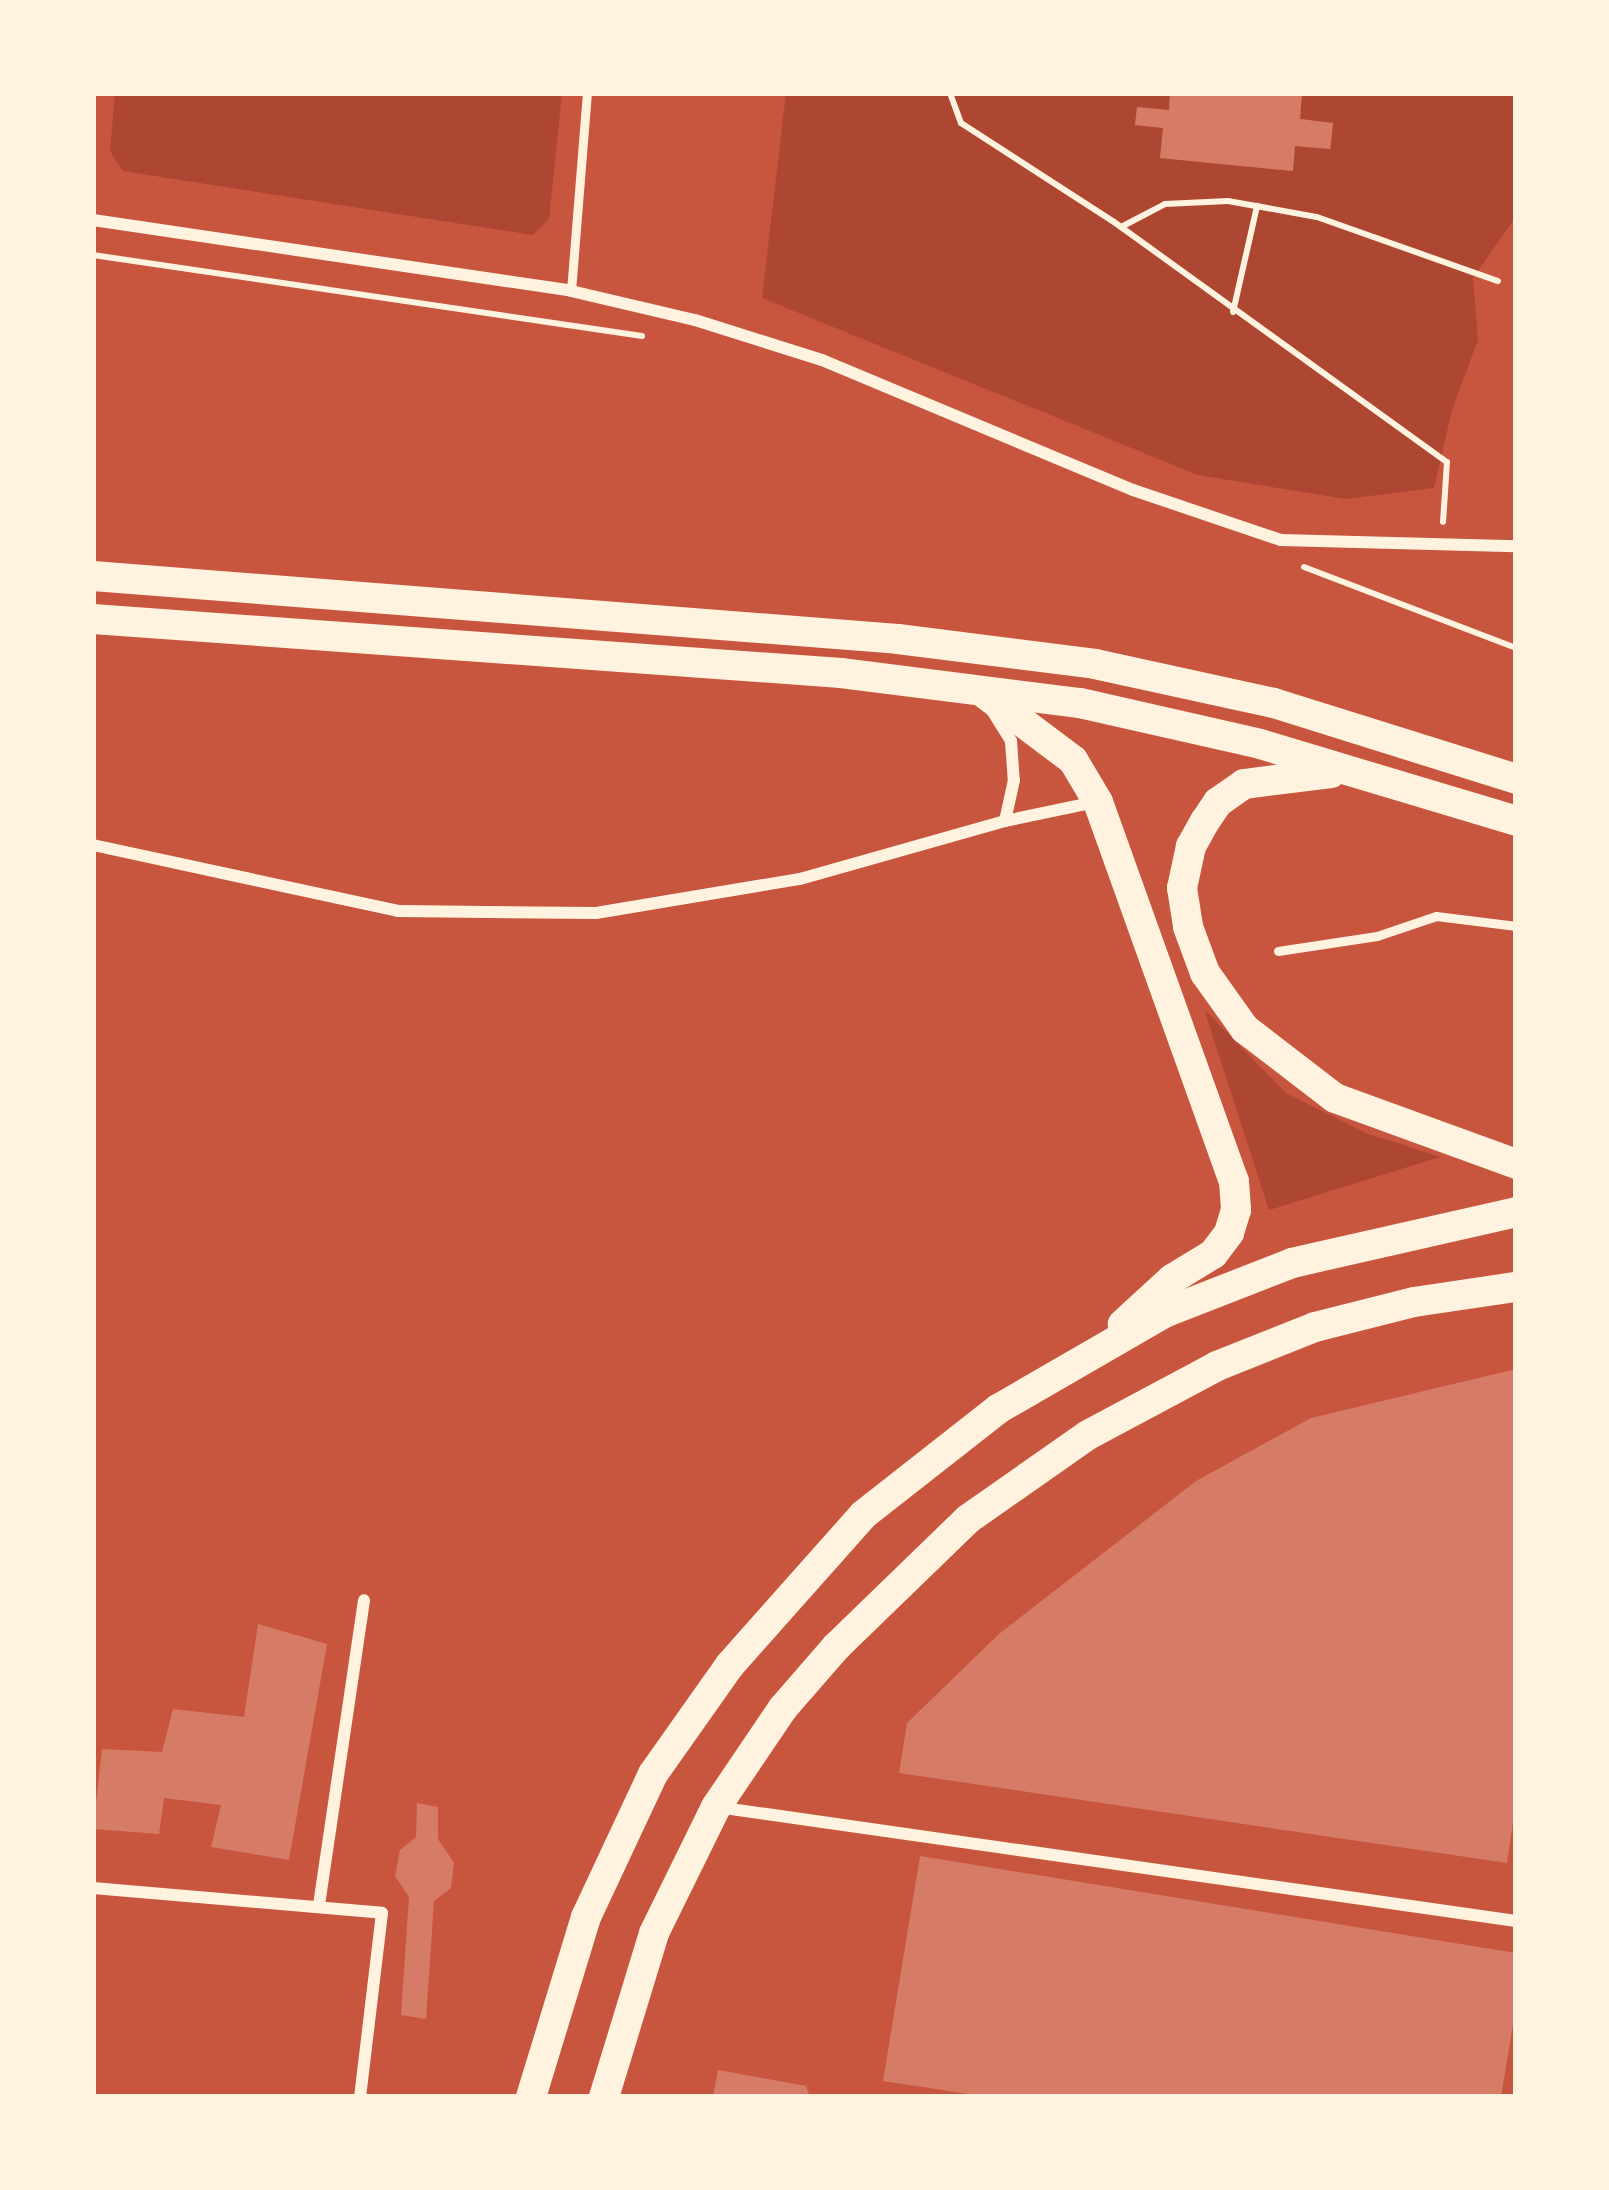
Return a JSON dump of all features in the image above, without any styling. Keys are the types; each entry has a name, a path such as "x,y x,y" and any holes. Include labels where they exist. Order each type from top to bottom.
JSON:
{"main road":[{"path":"93,576 874,637 1095,664 1274,704 1516,779"},
{"path":"93,619 841,673 1080,703 1186,725 1516,821"},
{"path":"980,690 1073,760 1098,802 1234,1181 1236,1210 1229,1233 1213,1254 1172,1279 1108,1342"},
{"path":"1357,773 1244,784 1218,802 1191,846 1182,888 1205,973 1245,1029 1335,1098 1516,1164"},
{"path":"531,2097 586,1917 653,1774 716,1683 822,1556 906,1478 998,1409 1108,1342 1184,1304 1292,1263 1516,1212"},
{"path":"604,2097 654,1934 716,1807 783,1708 895,1585 1023,1477 1148,1400 1316,1327 1414,1302 1516,1287"}],"street":[{"path":"93,220 571,291 695,320 822,360 1132,490 1281,540 1516,545"},
{"path":"980,690 1010,741 1014,780 1005,821"},
{"path":"93,845 398,910 596,913 800,879 1005,821 1098,802"},
{"path":"319,1905 364,1600"},
{"path":"716,1807 1516,1921"},
{"path":"93,1888 382,1912 359,2097"}],"lane":[{"path":"571,291 587,93"},
{"path":"1278,951 1377,936 1436,916 1516,926"}],"path":[{"path":"950,93 961,123 1121,227 1233,312 1448,462 1442,544"},
{"path":"1121,227 1165,204 1257,206 1317,218 1498,281"},
{"path":"1233,312 1257,206"},
{"path":"93,255 658,338"},
{"path":"1297,565 1516,648"}],"shaded area":[{"path":"115,93 562,93 549,219 533,235 123,171 110,151"},
{"path":"786,93 1170,93 1169,110 1137,108 1135,125 1163,128 1161,158 1292,171 1295,146 1331,149 1333,123 1300,119 1302,93 1516,93 1515,218 1473,278 1478,340 1452,410 1434,488 1346,499 1198,475 762,298"},
{"path":"1204,1009 1286,1093 1366,1133 1440,1157 1269,1210"}],"building":[{"path":"1170,93 1302,93 1300,119 1333,123 1330,149 1295,146 1293,171 1160,158 1163,128 1135,125 1137,107 1169,110"},
{"path":"1516,1369 1516,1801 1507,1863 899,1773 907,1723 999,1634 1196,1481 1311,1418"},
{"path":"258,1624 327,1644 289,1860 211,1847 221,1805 164,1798 159,1834 93,1829 102,1749 162,1752 173,1709 244,1717"},
{"path":"417,1803 438,1807 438,1839 454,1863 451,1888 434,1901 426,2019 401,2015 409,1897 395,1876 400,1850 416,1837"},
{"path":"920,1856 1516,1953 1516,2006 1501,2097 988,2097 883,2081"},
{"path":"718,2070 806,2086 810,2097 713,2097"}]}
